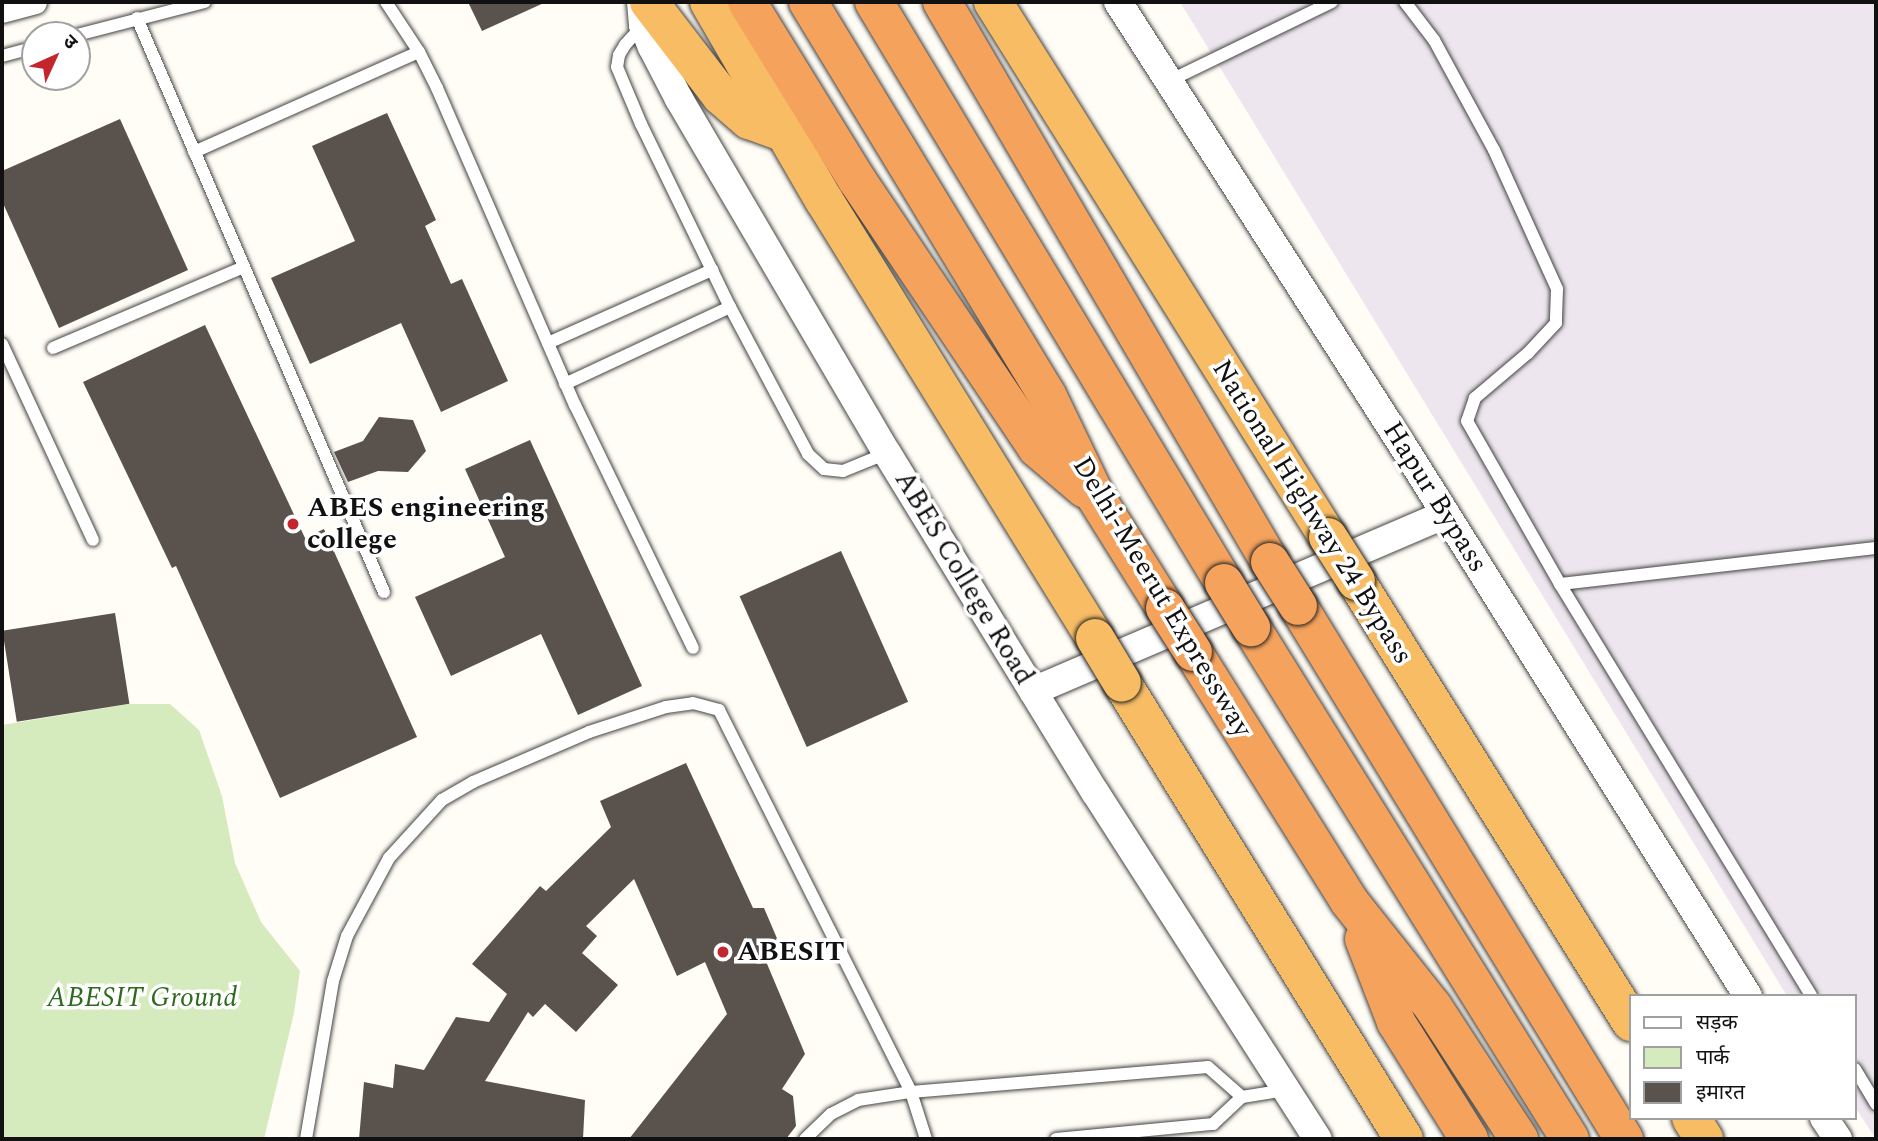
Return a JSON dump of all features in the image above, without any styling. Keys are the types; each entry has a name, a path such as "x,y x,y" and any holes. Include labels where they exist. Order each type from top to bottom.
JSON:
{"highway":[{"path":"709,2 785,133 1404,1139"},
{"path":"747,2 857,180 1037,448 1097,499"},
{"name":"Delhi-Meerut Expressway","path":"808,2 1047,395 1097,499 1165,608 1349,901 1433,1007 1520,1139"},
{"name":"Delhi-Meerut Expressway","path":"874,2 1224,583 1570,1139"},
{"path":"942,2 1270,562 1624,1139"},
{"name":"National Highway 24 Bypass","path":"993,2 1630,1020"},
{"path":"644,9 721,96 748,120 785,133"},
{"path":"925,85 949,90 962,104 1171,450 1190,468 1224,485"},
{"path":"1349,901 1396,1022 1469,1139"},
{"path":"1692,1120 1704,1139"}],"street":[{"path":"2,11 35,2"},
{"name":"Hapur Bypass","path":"1118,2 1446,514 1747,994"},
{"name":"ABES College Road","path":"644,9 680,99 887,453 1033,691 1318,1139"},
{"path":"1033,691 1446,514"},
{"path":"1826,1120 1838,1139"}],"lane":[{"path":"91,31 205,2"},
{"path":"386,2 419,52 565,384 693,648"},
{"path":"1168,81 1332,2"},
{"path":"1405,2 1434,40 1494,150 1557,289 1556,323 1528,353 1475,398 1468,421 1560,584 1810,994"},
{"path":"644,9 618,55 617,67 641,124 730,307 808,454 824,469 843,471 887,453"},
{"path":"137,18 384,592"},
{"path":"2,57 21,51"},
{"path":"194,152 419,52"},
{"path":"52,348 244,267"},
{"path":"548,343 712,270"},
{"path":"565,384 730,307"},
{"path":"2,344 93,540"},
{"path":"1560,584 1876,548"},
{"path":"306,1139 333,981 347,936 389,858 442,800 473,782 589,732 666,707 693,703 719,710 911,1092 926,1139"},
{"path":"805,1139 831,1115 858,1100 911,1092 1208,1068 1242,1097"},
{"path":"1857,1072 1876,1104"},
{"path":"1056,1139 1213,1124 1242,1097 1287,1090"}],"shaded area":[{"path":"1180,2 1876,2 1876,1139 1857,1110 1857,994 1786,994"}],"green space":[{"name":"ABESIT Ground","path":"129,704 170,704 199,730 222,796 235,863 261,922 300,971 294,1013 264,1139 2,1139 2,725"}],"building":[{"path":"468,2 546,2 482,31"},
{"path":"387,113 436,220 425,226 451,284 462,279 508,381 441,412 401,323 310,364 271,278 355,241 312,146"},
{"path":"120,119 188,270 59,328 2,201 2,171"},
{"path":"205,325 305,538 324,529 417,737 280,798 176,566 172,568 83,382"},
{"path":"379,417 413,420 426,451 408,472 378,471 348,482 334,452 363,441"},
{"path":"530,440 642,686 578,715 541,634 451,676 415,597 505,557 465,469"},
{"path":"841,551 908,702 807,747 740,596"},
{"path":"115,613 129,704 17,722 2,631"},
{"name":"ABESIT","path":"686,763 753,908 764,908 782,950 765,959 805,1054 782,1089 793,1096 796,1126 786,1139 629,1139 727,1014 705,962 677,976 634,879 586,926 597,936 582,953 618,985 576,1032 545,1004 533,1017 528,1012 485,1081 585,1100 583,1139 359,1139 364,1082 393,1088 395,1064 424,1070 456,1017 489,1022 507,994 472,964 540,886 546,891 611,827 600,801"}],"place":[{"name":"ABES engineering college","path":"293,524"},
{"name":"ABESIT","path":"723,952"}]}
